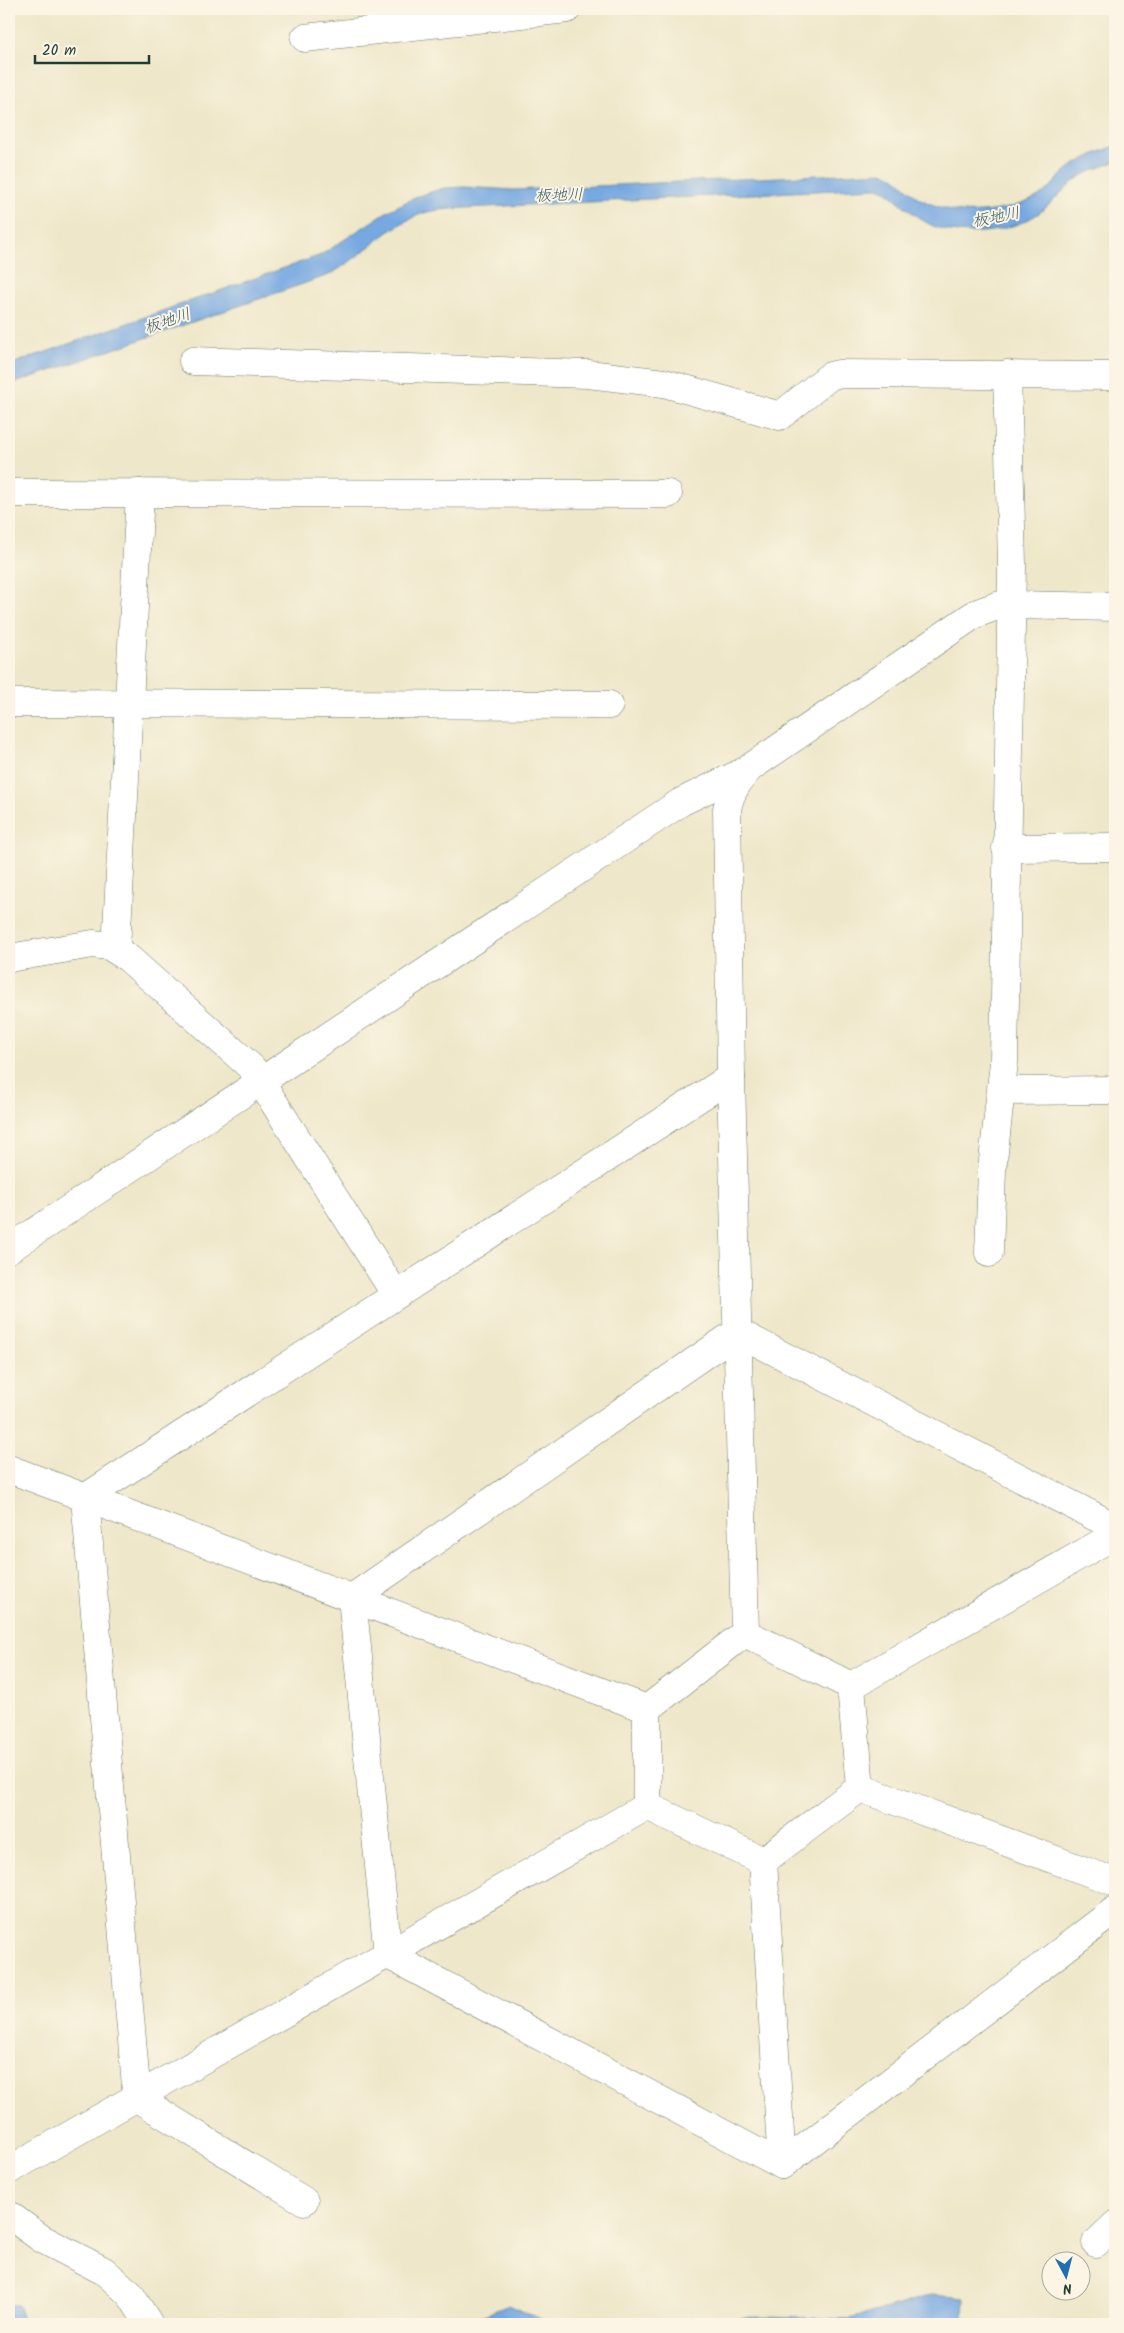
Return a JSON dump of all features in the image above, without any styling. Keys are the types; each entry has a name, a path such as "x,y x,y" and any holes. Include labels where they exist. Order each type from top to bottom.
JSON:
{"street":[{"path":"305,38 492,12 567,9"},
{"path":"193,361 588,374 664,384 780,416 830,376 838,374 1115,376"},
{"path":"989,1254 992,1170 1002,1091 1012,564 1008,374"},
{"path":"9,493 668,494"},
{"path":"116,949 140,493"},
{"path":"745,1634 731,1077 727,809 731,792 740,778 751,768 975,614 997,606 1011,605 1115,607"},
{"path":"9,703 609,705"},
{"path":"9,1249 681,802 751,768"},
{"path":"1006,848 1115,847"},
{"path":"9,958 93,944 102,944 116,949 252,1068 396,1295"},
{"path":"84,1498 731,1077"},
{"path":"1002,1091 1115,1090"},
{"path":"737,1332 1115,1527"},
{"path":"352,1598 737,1332"},
{"path":"9,1469 647,1709"},
{"path":"84,1498 137,2098"},
{"path":"851,1686 1115,1535"},
{"path":"352,1598 388,1955"},
{"path":"745,1634 851,1686"},
{"path":"647,1709 745,1634"},
{"path":"851,1686 860,1788"},
{"path":"647,1709 647,1806"},
{"path":"763,1861 860,1788"},
{"path":"860,1788 1115,1882"},
{"path":"9,2170 647,1806"},
{"path":"647,1806 763,1861"},
{"path":"763,1861 782,2164"},
{"path":"782,2164 1115,1910"},
{"path":"388,1955 782,2164"},
{"path":"137,2098 304,2201"},
{"path":"9,2216 42,2239 104,2271 130,2294 149,2324"},
{"path":"1096,2243 1115,2225"}],"water":[{"name":"板地川","path":"1115,146 1115,162 1094,170 1070,184 1032,218 1004,228 973,233 944,230 931,225 882,188 445,209 424,213 399,225 329,275 9,385 9,365 321,255 388,211 418,196 444,188 464,187 514,190 882,172 896,179 916,196 928,203 962,212 987,212 1014,206 1037,197 1049,189 1064,172 1073,166"},
{"path":"932,2295 964,2298 963,2318 981,2324 612,2324 759,2317 850,2319"},
{"path":"9,2305 18,2305 25,2324 9,2324"},
{"path":"509,2305 551,2324 462,2324 467,2322"}]}
